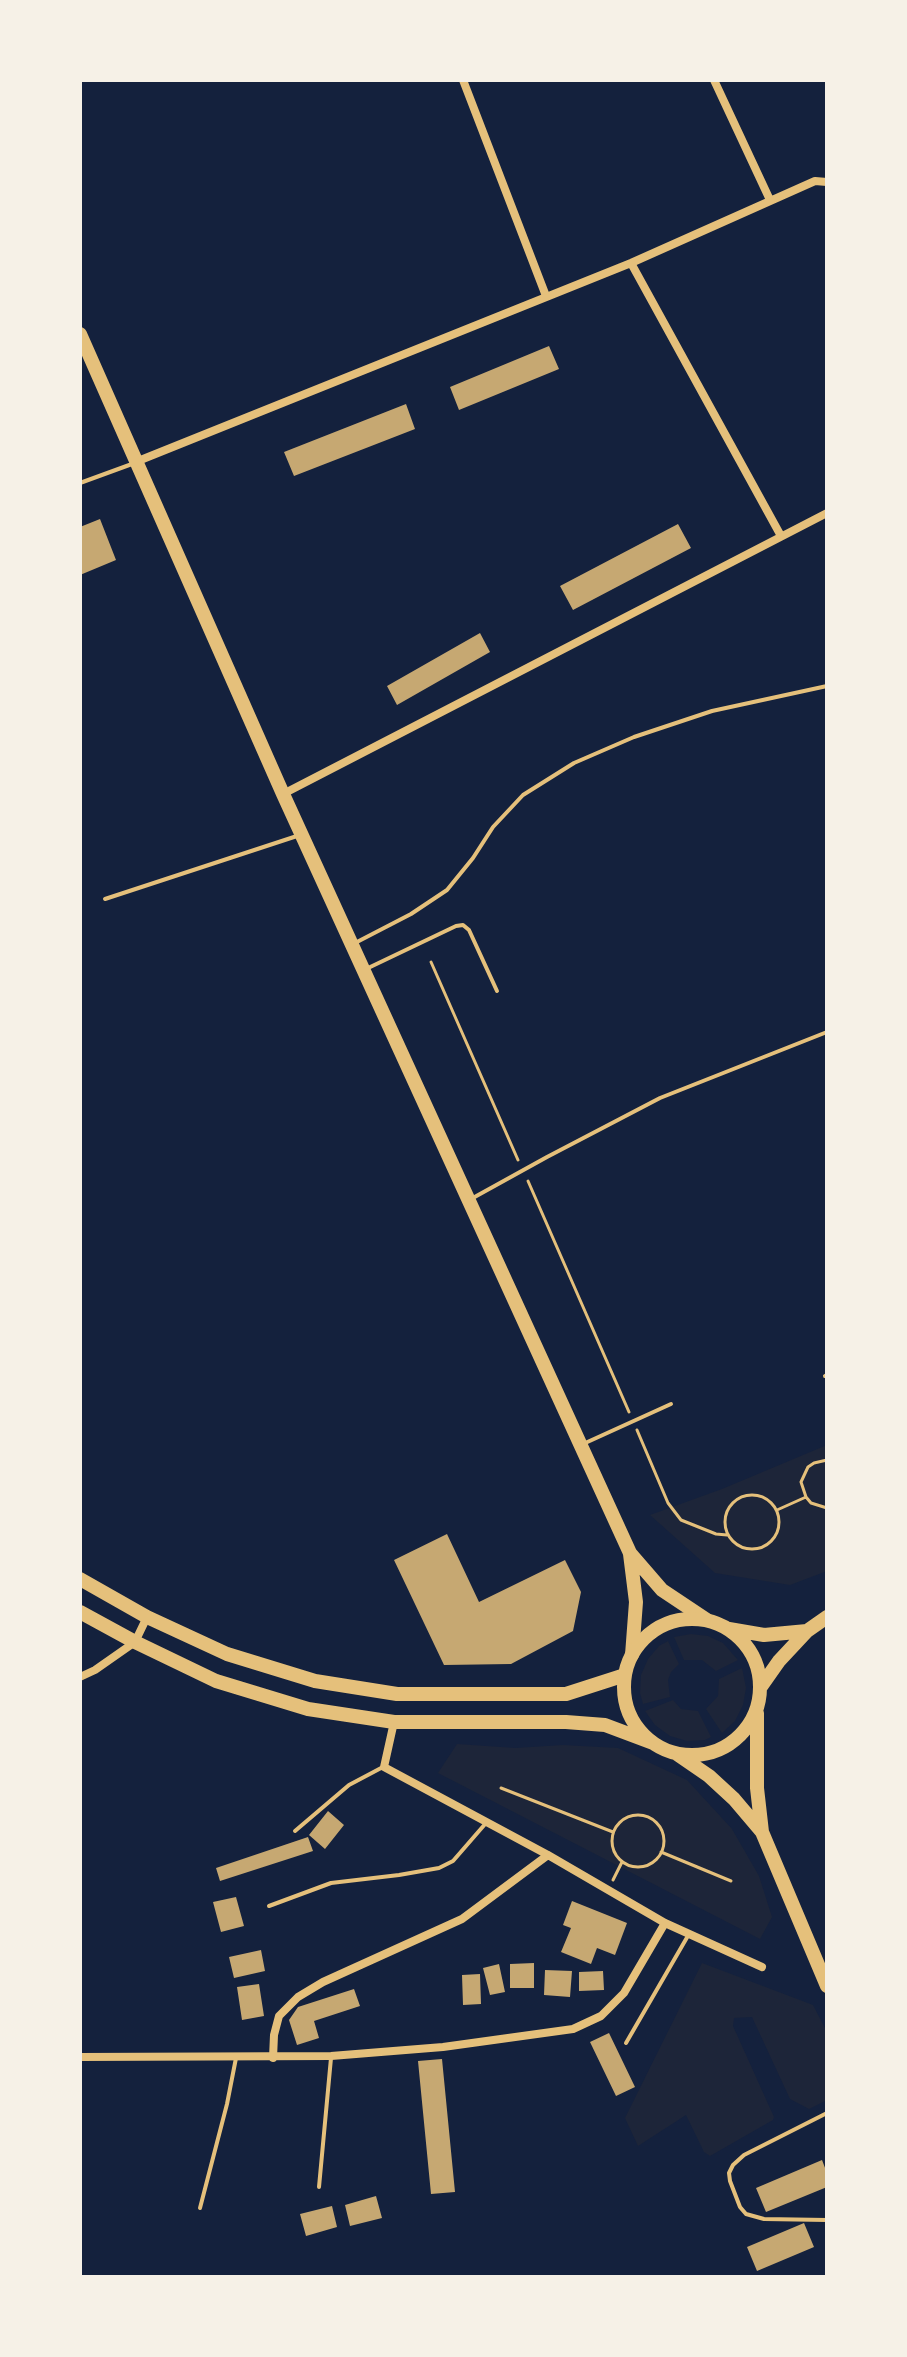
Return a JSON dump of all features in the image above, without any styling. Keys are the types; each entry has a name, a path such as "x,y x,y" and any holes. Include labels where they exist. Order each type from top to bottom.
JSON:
{"main road":[{"path":"80,334 283,794 630,1553 662,1590 707,1620 729,1629 764,1635 807,1631"},
{"path":"630,1553 636,1602 632,1655 625,1675 624,1694 629,1713 639,1730 653,1743"},
{"path":"80,1579 147,1617 227,1654 315,1681 397,1694 566,1694 625,1675"},
{"path":"80,1612 216,1681 308,1709 394,1722 566,1722 605,1725 675,1753 709,1776 762,1832 827,1986"},
{"path":"760,1688 779,1661 807,1631 827,1617"},
{"path":"632,1655 645,1637 664,1624 685,1619 707,1620"},
{"path":"729,1629 746,1645 757,1665 760,1688 756,1742 762,1832"},
{"path":"675,1753 696,1755 717,1750 735,1740 749,1724 758,1704"}],"street":[{"path":"463,80 546,296"},
{"path":"714,80 770,200"},
{"path":"138,461 631,263 815,181 827,182"},
{"path":"631,263 781,536"},
{"path":"283,794 827,513"},
{"path":"80,1677 135,1642 147,1617"},
{"path":"394,1722 384,1767 548,1855 665,1923 762,1967"},
{"path":"273,2058 279,2016 298,1997 323,1982 462,1919 548,1855"},
{"path":"80,2057 331,2056 443,2047 573,2029 601,2016 624,1993 665,1923"}],"lane":[{"path":"80,483 138,461"},
{"path":"352,945 411,914 447,890 493,827 523,795 574,763 634,737 712,711 827,686"},
{"path":"105,899 302,834"},
{"path":"364,970 463,925 469,930 497,991"},
{"path":"469,1200 660,1098 827,1032"},
{"path":"580,1445 671,1404"},
{"path":"295,1831 349,1785 384,1767"},
{"path":"269,1906 331,1883 439,1868 453,1861 487,1823"},
{"path":"626,2043 689,1933"},
{"path":"319,2187 331,2056"},
{"path":"200,2208 236,2058"},
{"path":"827,2113 744,2155 729,2173 740,2207 746,2214 764,2219 827,2220"}],"path":[{"path":"431,962 668,1503 681,1520 716,1534 727,1535"},
{"path":"827,1460 814,1463 803,1474 801,1482 806,1497 818,1507 827,1508"},
{"path":"758,1495 766,1498 777,1510 779,1528 775,1537 760,1548 741,1548 727,1535 728,1508 741,1497 758,1495"},
{"path":"777,1510 806,1497"},
{"path":"501,1788 613,1833"},
{"path":"627,1817 653,1819 662,1831 664,1840 661,1852 649,1865 632,1866 622,1862 613,1847 613,1833 627,1817"},
{"path":"661,1852 731,1881"},
{"path":"608,1890 622,1862"}],"shaded area":[{"path":"827,1445 827,1571 790,1585 715,1573 650,1515 722,1489"},
{"path":"691,1634 708,1636 723,1643 738,1660 716,1671 702,1660 684,1660 674,1637"},
{"path":"668,1641 679,1664 668,1680 670,1697 643,1704 641,1675 648,1659"},
{"path":"742,1668 746,1688 743,1705 735,1721 722,1733 706,1709 718,1696 719,1679"},
{"path":"673,1700 681,1709 698,1711 711,1737 687,1741 670,1736 655,1725 645,1711"},
{"path":"457,1744 515,1748 563,1745 618,1748 687,1780 732,1829 759,1876 772,1917 760,1939 438,1773"},
{"path":"702,1963 813,2005 827,2032 827,2100 809,2109 790,2099 752,2017 734,2018 733,2026 773,2120 710,2156 704,2152 686,2115 638,2146 625,2118"}],"building":[{"path":"549,346 559,369 459,410 450,387"},
{"path":"406,404 415,429 294,476 284,452"},
{"path":"100,519 116,560 80,575 80,527"},
{"path":"678,524 691,548 573,610 560,586"},
{"path":"480,633 490,652 397,705 387,686"},
{"path":"447,1534 479,1602 565,1560 581,1592 573,1631 511,1664 444,1665 394,1560"},
{"path":"328,1811 344,1825 325,1849 309,1835"},
{"path":"308,1837 313,1851 220,1881 216,1868"},
{"path":"236,1897 244,1926 221,1932 213,1902"},
{"path":"572,1901 627,1923 615,1955 597,1948 591,1964 561,1952 571,1928 563,1925"},
{"path":"261,1950 265,1971 234,1978 229,1957"},
{"path":"534,1963 534,1988 510,1988 510,1964"},
{"path":"499,1964 505,1992 490,1995 483,1968"},
{"path":"545,1970 572,1971 570,1997 544,1995"},
{"path":"603,1971 604,1990 579,1991 579,1972"},
{"path":"480,1974 481,2004 463,2005 462,1975"},
{"path":"259,1984 264,2016 242,2020 237,1987"},
{"path":"354,1989 360,2006 314,2021 319,2038 297,2045 289,2020 298,2007"},
{"path":"609,2033 635,2087 616,2096 590,2042"},
{"path":"442,2059 455,2192 431,2194 418,2061"},
{"path":"822,2160 827,2173 827,2187 766,2212 756,2188"},
{"path":"376,2196 382,2218 350,2226 345,2205"},
{"path":"332,2206 337,2227 306,2236 300,2214"},
{"path":"804,2223 814,2247 757,2271 747,2247"}]}
